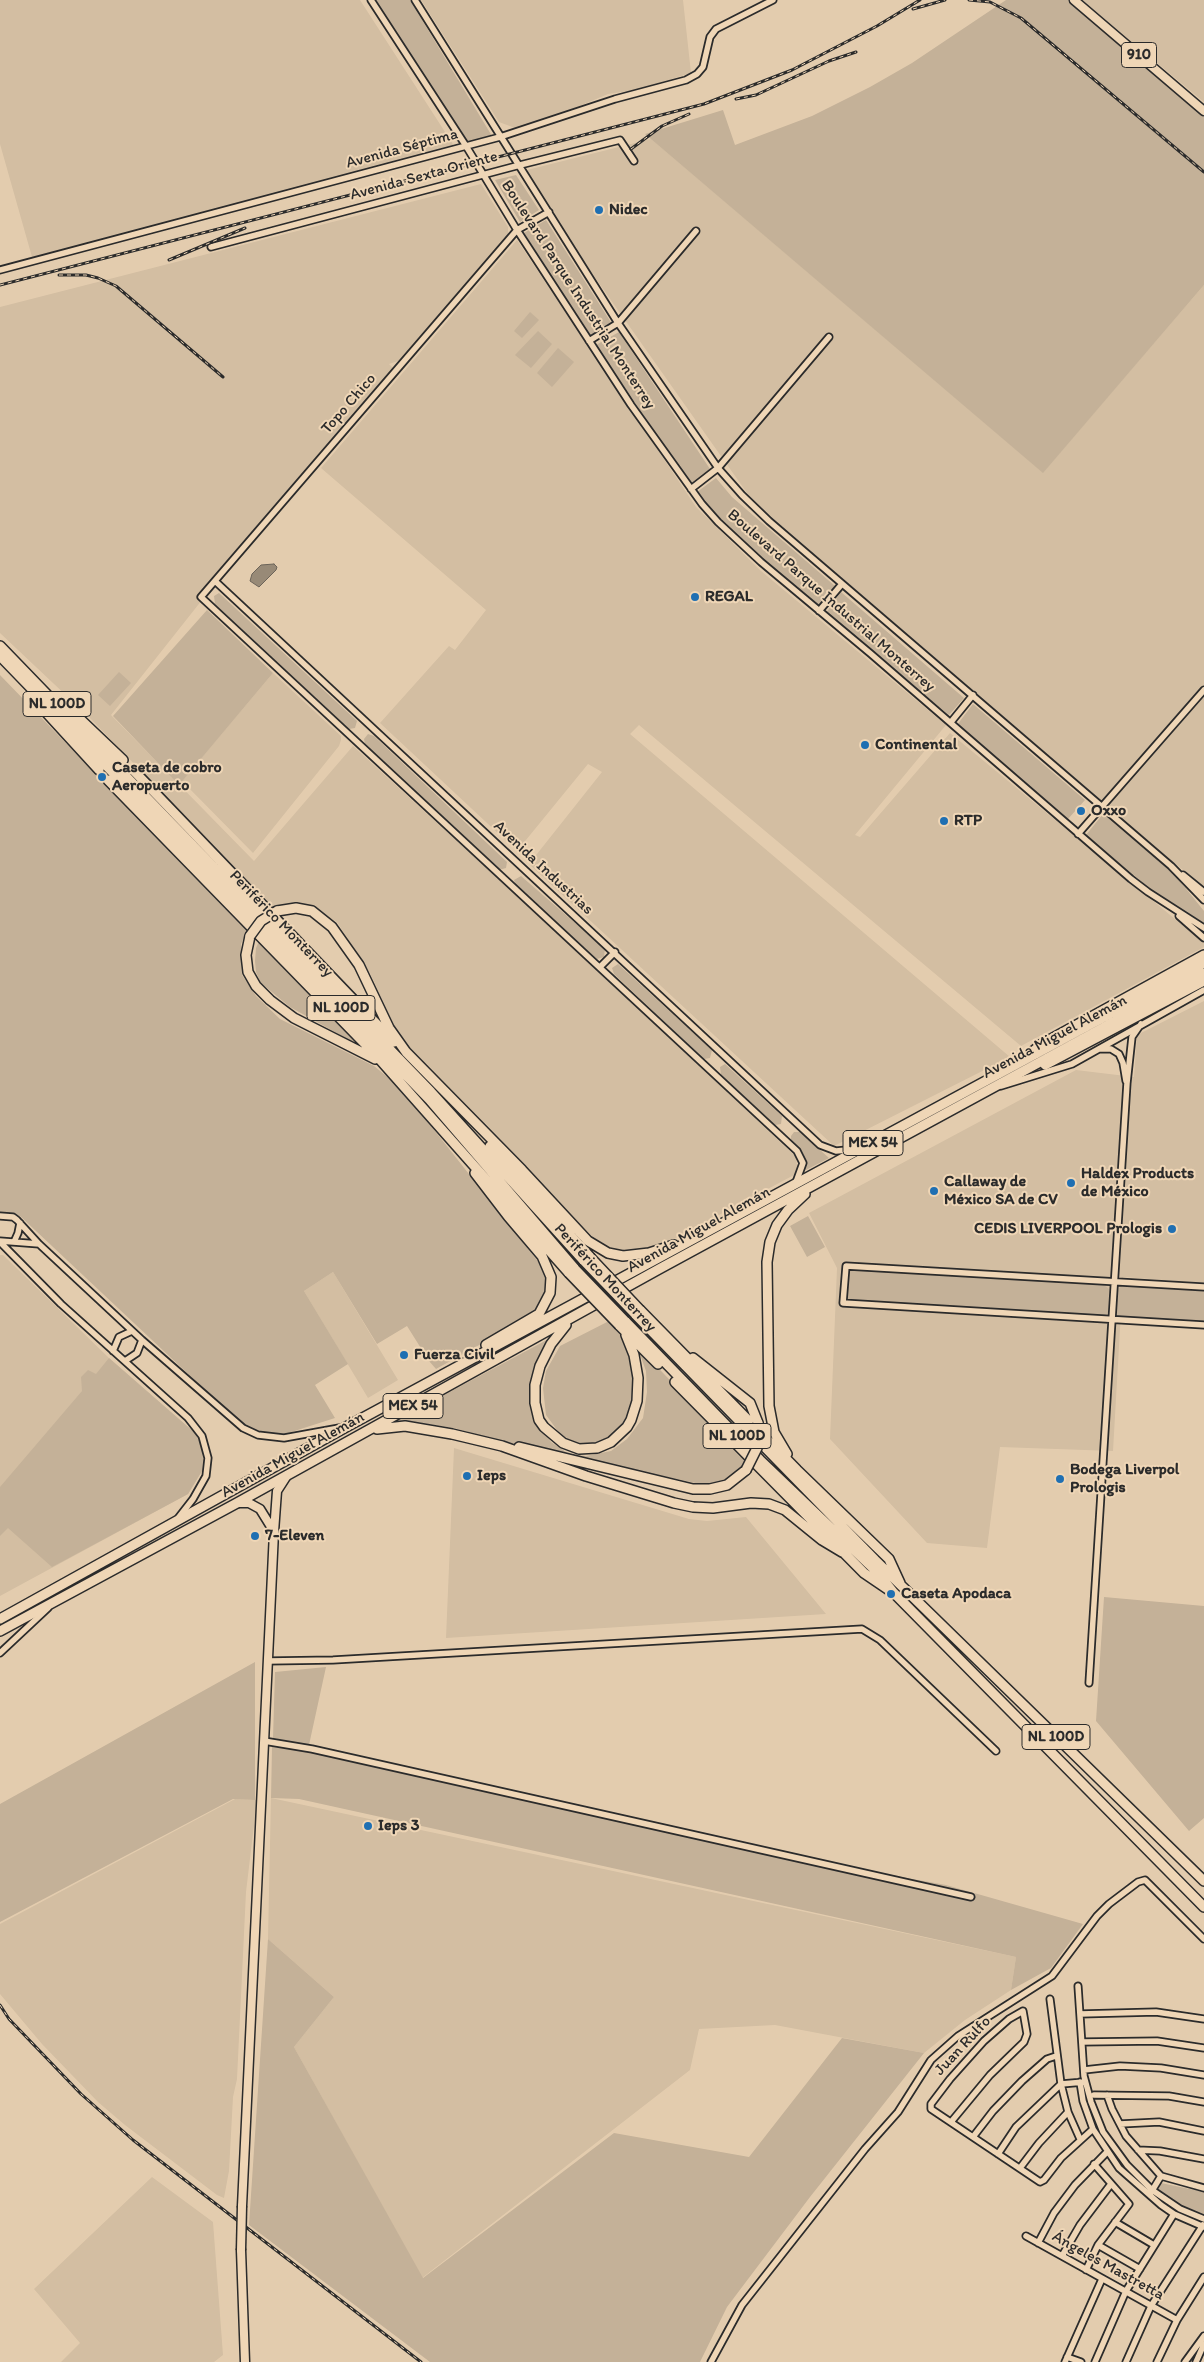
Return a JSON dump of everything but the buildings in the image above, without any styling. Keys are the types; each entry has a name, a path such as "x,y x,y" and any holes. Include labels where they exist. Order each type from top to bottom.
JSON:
{"highway":[{"name":"Periférico Monterrey","path":"0,646 11,662 429,1100 572,1271 622,1326 871,1566 894,1593 1204,1907"},
{"name":"Periférico Monterrey","path":"0,656 11,662 424,1084 587,1259 901,1585 1204,1882"},
{"path":"11,662 36,677 123,760"},
{"path":"11,662 29,694 99,770"},
{"path":"133,770 373,1020 594,1246 608,1253 632,1256 684,1244"},
{"path":"108,780 391,1072 572,1271"},
{"path":"391,1072 371,1056 294,1018 270,1000 256,986 248,972 246,956 250,936 260,921 277,911 296,908 312,911 332,927 359,966 390,1028 406,1052"},
{"path":"1022,1062 1042,1044 1204,955"},
{"name":"Avenida Miguel Alemán","path":"0,1630 237,1503 824,1178 1014,1076 1204,964"},
{"name":"Avenida Miguel Alemán","path":"0,1619 346,1427 1022,1062 1064,1045 1204,973"},
{"path":"1014,1076 1059,1059 1204,981"},
{"path":"449,1098 587,1259"},
{"path":"444,1130 497,1204 542,1256 551,1277 548,1301 539,1314 486,1345 471,1360"},
{"path":"824,1178 794,1203 782,1217 770,1242 767,1262 768,1396 770,1414 774,1432 782,1447 810,1480 889,1559 901,1585"},
{"path":"638,1312 797,1470 810,1480"},
{"path":"570,1320 544,1354 536,1377 535,1403 539,1420 544,1427 563,1443 579,1449 597,1448 611,1442 627,1428 631,1420 637,1401 638,1378 634,1355 622,1326"},
{"path":"622,1326 842,1552 871,1579 894,1593"},
{"path":"502,1446 540,1452 693,1488 710,1489 727,1485 746,1470 757,1448 758,1424 750,1403 669,1341"},
{"path":"367,1431 390,1426 415,1427 445,1432 502,1446 674,1503 704,1508 751,1502 775,1506 785,1510 822,1540 842,1552"}],"main road":[{"name":"910","path":"1076,0 1204,109"},
{"path":"245,2362 241,2250 242,2206 274,1532 278,1488 289,1474"},
{"path":"237,1503 249,1503 260,1509 274,1532"}],"street":[{"name":"Boulevard Parque Industrial Monterrey","path":"371,0 590,341 691,489 726,531 1078,834 1164,904 1204,928"},
{"name":"Boulevard Parque Industrial Monterrey","path":"415,0 618,323 718,468 759,513 1171,866 1204,900"},
{"name":"Avenida Séptima","path":"0,270 500,137 603,103 686,80 697,74 703,67 710,36 716,29 773,0"},
{"name":"Avenida Sexta Oriente","path":"211,247 620,140 634,162"},
{"name":"Topo Chico","path":"549,212 517,230 201,597 600,967"},
{"path":"590,341 618,323 696,231"},
{"path":"691,489 718,468 829,337"},
{"name":"Avenida Industrias","path":"214,582 615,952 820,1145 836,1151 862,1149"},
{"path":"819,611 842,584"},
{"path":"1078,834 1204,690"},
{"path":"950,722 973,695"},
{"path":"1171,866 1204,892"},
{"path":"1164,904 1204,938"},
{"path":"615,952 600,967 798,1151 803,1163 795,1184"},
{"path":"990,1089 1059,1069 1204,990"},
{"path":"1165,1011 1180,993"},
{"path":"1089,1683 1127,1083 1132,1038 1141,1024"},
{"path":"1094,1051 1107,1048 1118,1053 1122,1059 1127,1083"},
{"path":"1,1218 12,1218 20,1223 38,1244 231,1420 258,1435 284,1438 346,1427"},
{"path":"14,1242 20,1223"},
{"path":"0,1242 38,1244"},
{"path":"0,1242 61,1304 188,1418 199,1431 207,1446 206,1476 193,1499 177,1520"},
{"path":"1204,1287 846,1266 844,1303 1204,1325"},
{"path":"113,1351 119,1337 132,1331"},
{"path":"125,1361 137,1353 142,1340"},
{"path":"0,1653 36,1618 80,1586"},
{"path":"0,1614 22,1607"},
{"path":"268,1661 333,1660 862,1629 880,1640 996,1751"},
{"path":"264,1741 312,1749 971,1897"},
{"path":"711,2362 742,2306 865,2149 898,2112 930,2060 958,2036 1052,1976 1097,1916 1109,1904 1138,1882 1146,1880 1204,1939"},
{"path":"1078,1986 1084,2077 1083,2101 1093,2129 1106,2152 1133,2182 1180,2209 1204,2219"},
{"path":"1050,1999 1061,2084 1068,2112 1080,2139"},
{"name":"Juan Rulfo","path":"1020,2012 1024,2012 1027,2034 1024,2042 983,2082 950,2122 931,2109 931,2104 950,2079 984,2041 1008,2019 1020,2012"},
{"path":"1080,2014 1156,2012 1204,2019"},
{"path":"1082,2042 1157,2041 1204,2048"},
{"path":"973,2137 1022,2081 1047,2059 1056,2056"},
{"path":"998,2154 1016,2127 1061,2084 1120,2066 1161,2068 1204,2074"},
{"path":"1084,2077 1091,2102 1103,2132 1127,2165 1151,2193 1174,2214 1204,2225 1151,2306 1126,2362"},
{"path":"1094,2095 1169,2096 1204,2102"},
{"path":"1107,2095 1120,2124 1138,2150 1161,2176 1204,2188"},
{"path":"1020,2168 1039,2143 1068,2112"},
{"path":"950,2122 1038,2181 1044,2180 1061,2158 1093,2129"},
{"path":"1120,2124 1159,2122 1204,2131"},
{"path":"1138,2150 1160,2151 1204,2159"},
{"path":"1038,2243 1054,2213 1106,2152"},
{"path":"1086,2270 1098,2245 1129,2205 1129,2201 1094,2164"},
{"path":"1151,2193 1161,2176"},
{"path":"1062,2256 1080,2225 1111,2184"},
{"path":"1094,2362 1126,2291 1174,2214"},
{"path":"1114,2222 1154,2245"},
{"name":"Ángeles Mastretta","path":"1026,2236 1177,2320"},
{"path":"1098,2245 1140,2269"},
{"path":"1157,2362 1177,2320 1204,2277"},
{"path":"1081,2362 1066,2360 1081,2321 1102,2278"},
{"path":"1186,2362 1204,2336"},
{"path":"1196,2362 1204,2344"}],"shaded area":[{"path":"0,0 360,0 456,149 32,257 0,144"},
{"path":"375,0 410,0 492,136 467,143"},
{"path":"421,0 683,0 691,73 635,90 608,94 549,119 515,128 499,122"},
{"path":"1006,0 1070,0 1204,117 1204,285 1043,473 645,134 723,110 735,145 812,116 870,87 912,63"},
{"path":"1082,0 1204,0 1204,102 1199,98"},
{"path":"651,139 1043,472 1204,285 1204,887 1136,832 752,500 584,262 527,170"},
{"path":"516,175 539,210 520,222 495,180"},
{"path":"481,184 508,227 508,235 398,361 389,364 393,368 312,461 111,715 254,861 353,746 579,953 796,1157 797,1166 794,1175 657,1248 621,1252 597,1241 409,1051 399,1036 370,973 337,922 309,906 285,904 272,910 89,717 0,633 0,307"},
{"path":"546,220 612,324 591,337 524,233"},
{"path":"517,240 696,507 761,571 946,725 855,835 860,837 950,733 1204,943 1204,947 1021,1046 639,725 630,734 1010,1057 834,1146 529,864 602,772 588,764 517,851 380,723 449,646 455,650 486,610 321,468"},
{"path":"530,312 539,320 522,338 514,331"},
{"path":"538,331 552,344 531,368 515,355"},
{"path":"619,332 710,469 690,484 596,345"},
{"path":"558,348 574,362 552,387 537,373"},
{"path":"716,478 732,497 835,586 819,606 737,538 697,492"},
{"path":"274,564 277,567 276,570 259,587 250,581 252,574 261,565"},
{"path":"841,592 964,698 949,715 826,613"},
{"path":"219,593 357,721 355,728 349,729 215,604 214,596"},
{"path":"207,610 273,673 179,785 113,716"},
{"path":"119,672 131,683 110,706 98,695"},
{"path":"273,673 341,736 341,740 339,746 253,853 182,781"},
{"path":"0,675 247,930 241,944 242,975 256,996 280,1019 374,1066 401,1088 540,1264 547,1280 546,1295 535,1314 436,1369 407,1326 377,1344 333,1272 304,1291 348,1364 315,1385 335,1418 282,1435 256,1432 234,1417 20,1216 0,1215"},
{"path":"973,704 1085,800 1068,819 957,725"},
{"path":"368,734 374,736 507,862 506,868 499,870 365,744 364,739"},
{"path":"1103,814 1175,875 1204,911 1204,924 1148,887 1086,835"},
{"path":"521,876 605,949 604,957 597,959 516,887 514,880"},
{"path":"260,939 373,1053 290,1007 261,983 256,972 255,961 256,948"},
{"path":"618,964 712,1050 710,1058 704,1059 614,974 612,968"},
{"path":"1204,1001 1204,1283 1123,1277 1113,1451 1000,1447 987,1548 927,1543 830,1439 837,1268 809,1213 1076,1070 1134,1077 1137,1035"},
{"path":"725,1064 782,1116 781,1124 775,1125 721,1075 720,1067"},
{"path":"794,1132 800,1132 829,1158 806,1170 804,1169 804,1155 791,1140"},
{"path":"808,1216 825,1247 807,1257 790,1226"},
{"path":"0,1255 3,1255 109,1358 195,1433 201,1445 203,1459 202,1471 188,1494 0,1596"},
{"path":"855,1268 1101,1283 1109,1289 1108,1313 1104,1316 849,1301 845,1298 847,1274"},
{"path":"333,1272 398,1380 368,1398 304,1291"},
{"path":"1123,1286 1204,1291 1204,1323 1115,1317 1117,1293 1119,1288"},
{"path":"611,1320 619,1331 633,1364 635,1399 626,1425 610,1438 590,1444 576,1443 563,1438 546,1415 543,1388 546,1371 560,1346"},
{"path":"556,1335 541,1356 532,1376 532,1403 535,1421 551,1442 569,1454 586,1456 611,1451 627,1439 643,1418 647,1392 646,1371 637,1346 747,1460 732,1478 718,1484 700,1484 493,1439 454,1428 409,1421 390,1424"},
{"path":"109,1358 195,1433 201,1445 202,1471 188,1494 52,1567 8,1528 0,1536 0,1487 82,1391 81,1377 88,1370 96,1374"},
{"path":"454,1448 689,1519 707,1521 746,1517 826,1614 446,1638"},
{"path":"1104,1597 1204,1606 1204,1818 1189,1831 1096,1721"},
{"path":"255,1662 255,1800 233,1799 0,1922 0,1804"},
{"path":"326,1667 309,1745 273,1738 275,1672"},
{"path":"272,1747 314,1752 778,1855 946,1885 1083,1924 1051,1968 1011,1990 1016,1957 299,1799 271,1798"},
{"path":"271,1798 1016,1957 1011,1990 965,2020 924,2053 775,2025 699,2029 690,2070 422,2278 294,2047 334,1997 268,1939"},
{"path":"235,1799 257,1800 246,1892 237,2079 233,2097 229,2171 224,2198 217,2195 125,2125 98,2102 42,2044 0,1994 0,1924"},
{"path":"268,1939 334,1997 294,2047 423,2278 614,2133 749,2157 842,2038 924,2053 810,2197 727,2307 700,2362 430,2362 249,2225"},
{"path":"152,2177 213,2222 223,2355 214,2362 61,2362 80,2343 34,2289"},
{"path":"1161,2183 1204,2192 1204,2217 1156,2190"}],"railway":[{"path":"0,285 704,104 792,70 877,26 920,0"},
{"path":"913,9 945,0"},
{"path":"969,0 990,2 1021,18 1204,172"},
{"path":"736,99 756,95 829,61 856,52"},
{"path":"631,149 662,126 689,114"},
{"path":"169,260 245,228"},
{"path":"59,275 86,275 116,286 223,377"},
{"path":"0,2005 9,2019 81,2094 133,2140 421,2362"}],"place":[{"name":"Nidec","path":"599,210"},
{"name":"REGAL","path":"695,597"},
{"name":"Continental","path":"865,745"},
{"name":"Caseta de cobro Aeropuerto","path":"102,777"},
{"name":"Oxxo","path":"1081,811"},
{"name":"RTP","path":"944,821"},
{"name":"Haldex Products de México","path":"1071,1183"},
{"name":"Callaway de México SA de CV","path":"934,1191"},
{"name":"CEDIS LIVERPOOL Prologis","path":"1172,1229"},
{"name":"Fuerza Civil","path":"404,1355"},
{"name":"Ieps","path":"467,1476"},
{"name":"Bodega Liverpol Prologis","path":"1060,1479"},
{"name":"7-Eleven","path":"255,1536"},
{"name":"Caseta Apodaca","path":"891,1594"},
{"name":"Ieps 3","path":"368,1826"}]}
